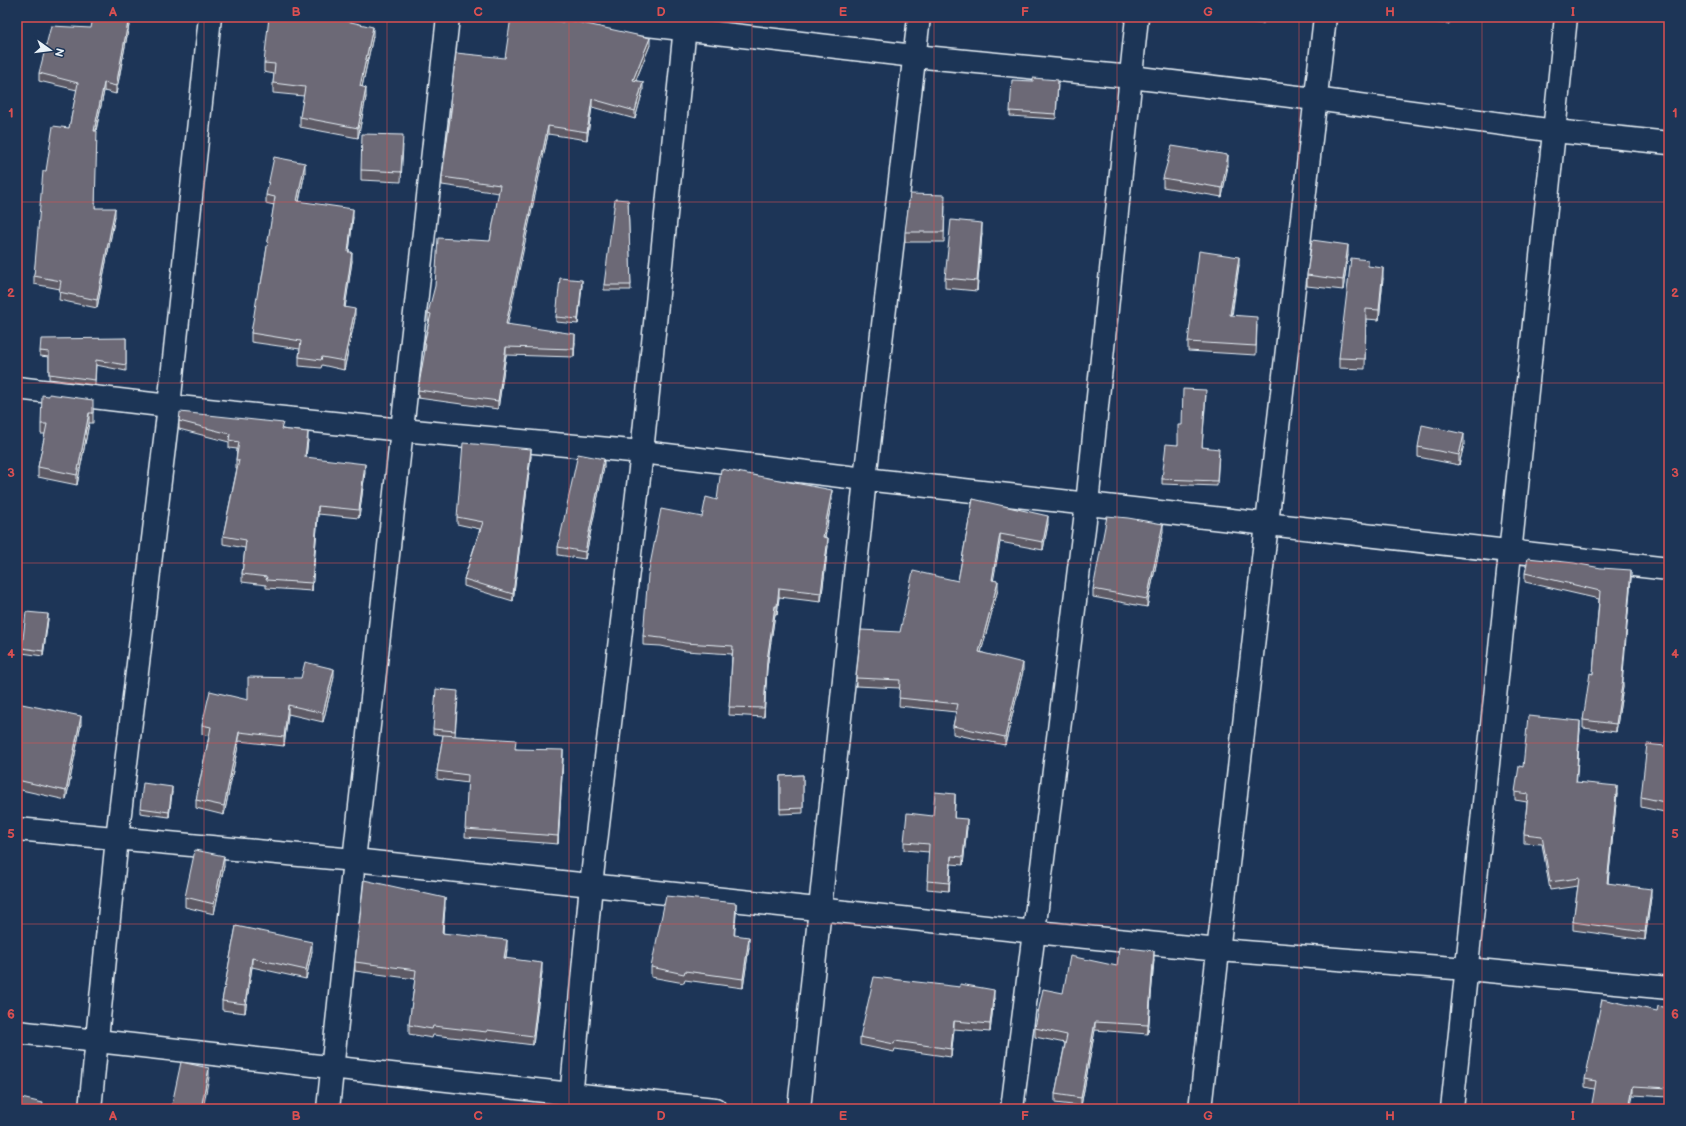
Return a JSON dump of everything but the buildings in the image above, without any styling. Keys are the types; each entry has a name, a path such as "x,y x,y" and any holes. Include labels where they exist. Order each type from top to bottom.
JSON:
{"street":[{"path":"90,1109 117,838 169,406 210,17"},
{"path":"328,1109 334,1067 354,860 448,17"},
{"path":"578,17 685,23 914,56 1131,77 1315,99 1555,131 1669,143"},
{"path":"799,1109 865,479 919,17"},
{"path":"1012,1109 1087,504 1137,17"},
{"path":"1200,1109 1325,17"},
{"path":"1452,1109 1566,17"},
{"path":"570,1102 591,885 642,452 685,23"},
{"path":"17,388 169,406 402,430 642,452 865,479 1669,569"},
{"path":"17,829 354,860 821,910 1219,950 1467,969 1669,988"},
{"path":"17,1032 334,1067 570,1102 714,1109"}]}
